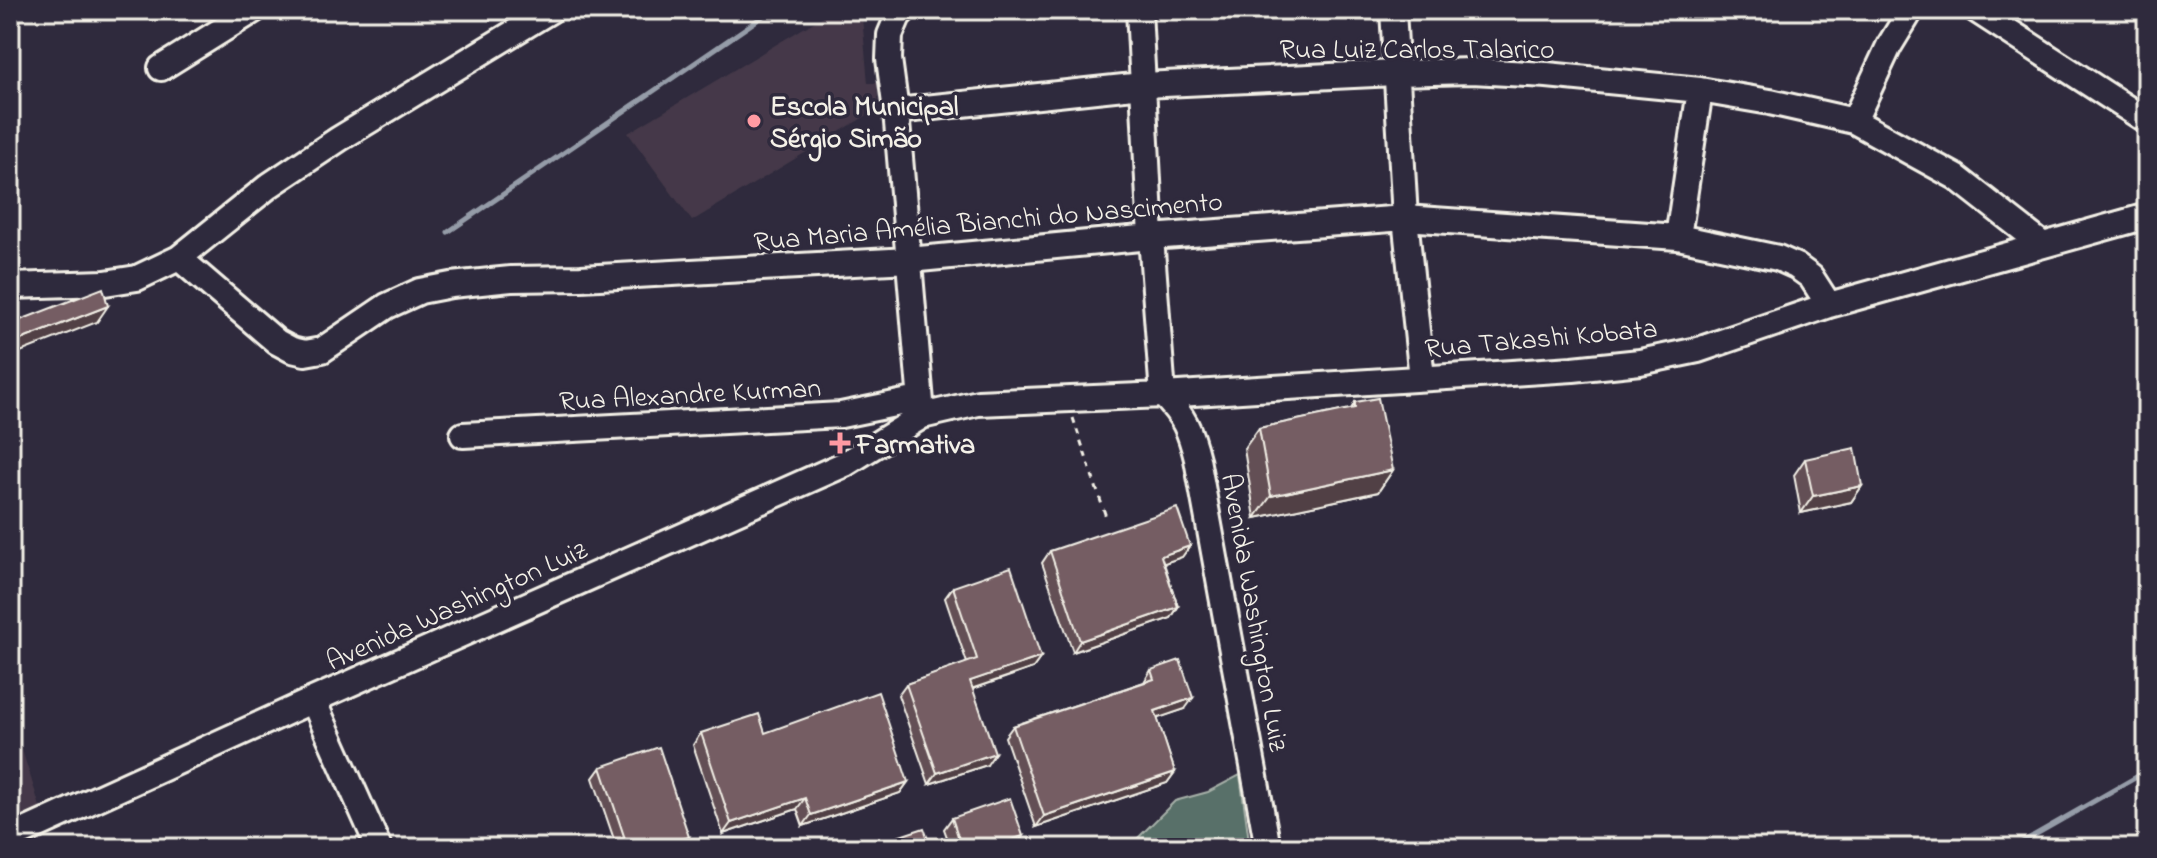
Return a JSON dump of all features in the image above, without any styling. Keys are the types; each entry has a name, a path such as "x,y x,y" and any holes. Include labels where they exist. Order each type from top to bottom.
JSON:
{"street":[{"path":"161,68 226,18 254,10"},
{"path":"1139,10 1163,395"},
{"path":"1393,10 1405,218 1422,378"},
{"path":"1854,121 1889,46 1911,10"},
{"path":"1976,10 2147,121"},
{"path":"10,286 105,283 137,278 179,258 270,185 339,139 549,11"},
{"path":"901,13 890,35 889,59 921,408"},
{"name":"Rua Luiz Carlos Talarico","path":"896,111 1143,85 1395,73 1472,71 1547,75 1700,90 1854,121 1956,177 2043,245"},
{"path":"1678,237 1700,90"},
{"name":"Rua Takashi Kobata","path":"921,408 1573,369 1640,362 1698,350 1829,305 2147,216"},
{"name":"Rua Maria Amélia Bianchi do Nascimento","path":"179,258 277,342 305,353 322,350 387,306 420,291 451,285 511,279 909,260 1151,237 1405,218 1678,237 1778,258 1796,266 1811,277 1829,305"},
{"name":"Avenida Washington Luiz","path":"1163,395 1180,412 1191,434 1197,459 1268,848"},
{"name":"Avenida Washington Luiz","path":"10,838 845,464 921,408"},
{"name":"Rua Alexandre Kurman","path":"463,435 921,408"},
{"path":"313,700 379,848"}],"path":[{"path":"1066,399 1107,520"}],"shaded area":[{"name":"Escola Municipal Sérgio Simão","path":"834,10 872,10 873,14 862,17 868,83 877,83 879,108 692,221 628,133"},
{"path":"10,712 42,813 10,824"}],"green space":[{"path":"1240,775 1250,848 1120,848 1137,839 1175,801 1208,792"}],"building":[{"path":"103,288 108,306 10,344 10,324"},
{"path":"1378,398 1393,470 1271,496 1259,428 1355,408 1355,402"},
{"path":"1855,448 1862,486 1813,496 1805,459"},
{"path":"1177,508 1190,546 1161,556 1178,607 1080,641 1050,551"},
{"path":"1011,567 1041,657 970,681 995,753 937,773 906,684 977,659 953,587"},
{"path":"1180,660 1193,698 1155,711 1175,772 1044,816 1013,726 1154,679 1151,670"},
{"path":"878,692 908,782 811,815 805,798 731,823 701,733 759,714 765,733"},
{"path":"659,747 689,837 657,848 628,848 601,767"},
{"path":"1010,798 1023,836 988,848 962,848 952,818"},
{"path":"924,828 931,848 864,848"}],"waterway":[{"path":"448,232 772,10"},
{"path":"2012,848 2147,771"}],"place":[{"name":"Escola Municipal Sérgio Simão","path":"754,121"},
{"name":"Farmativa","path":"840,443"}]}
